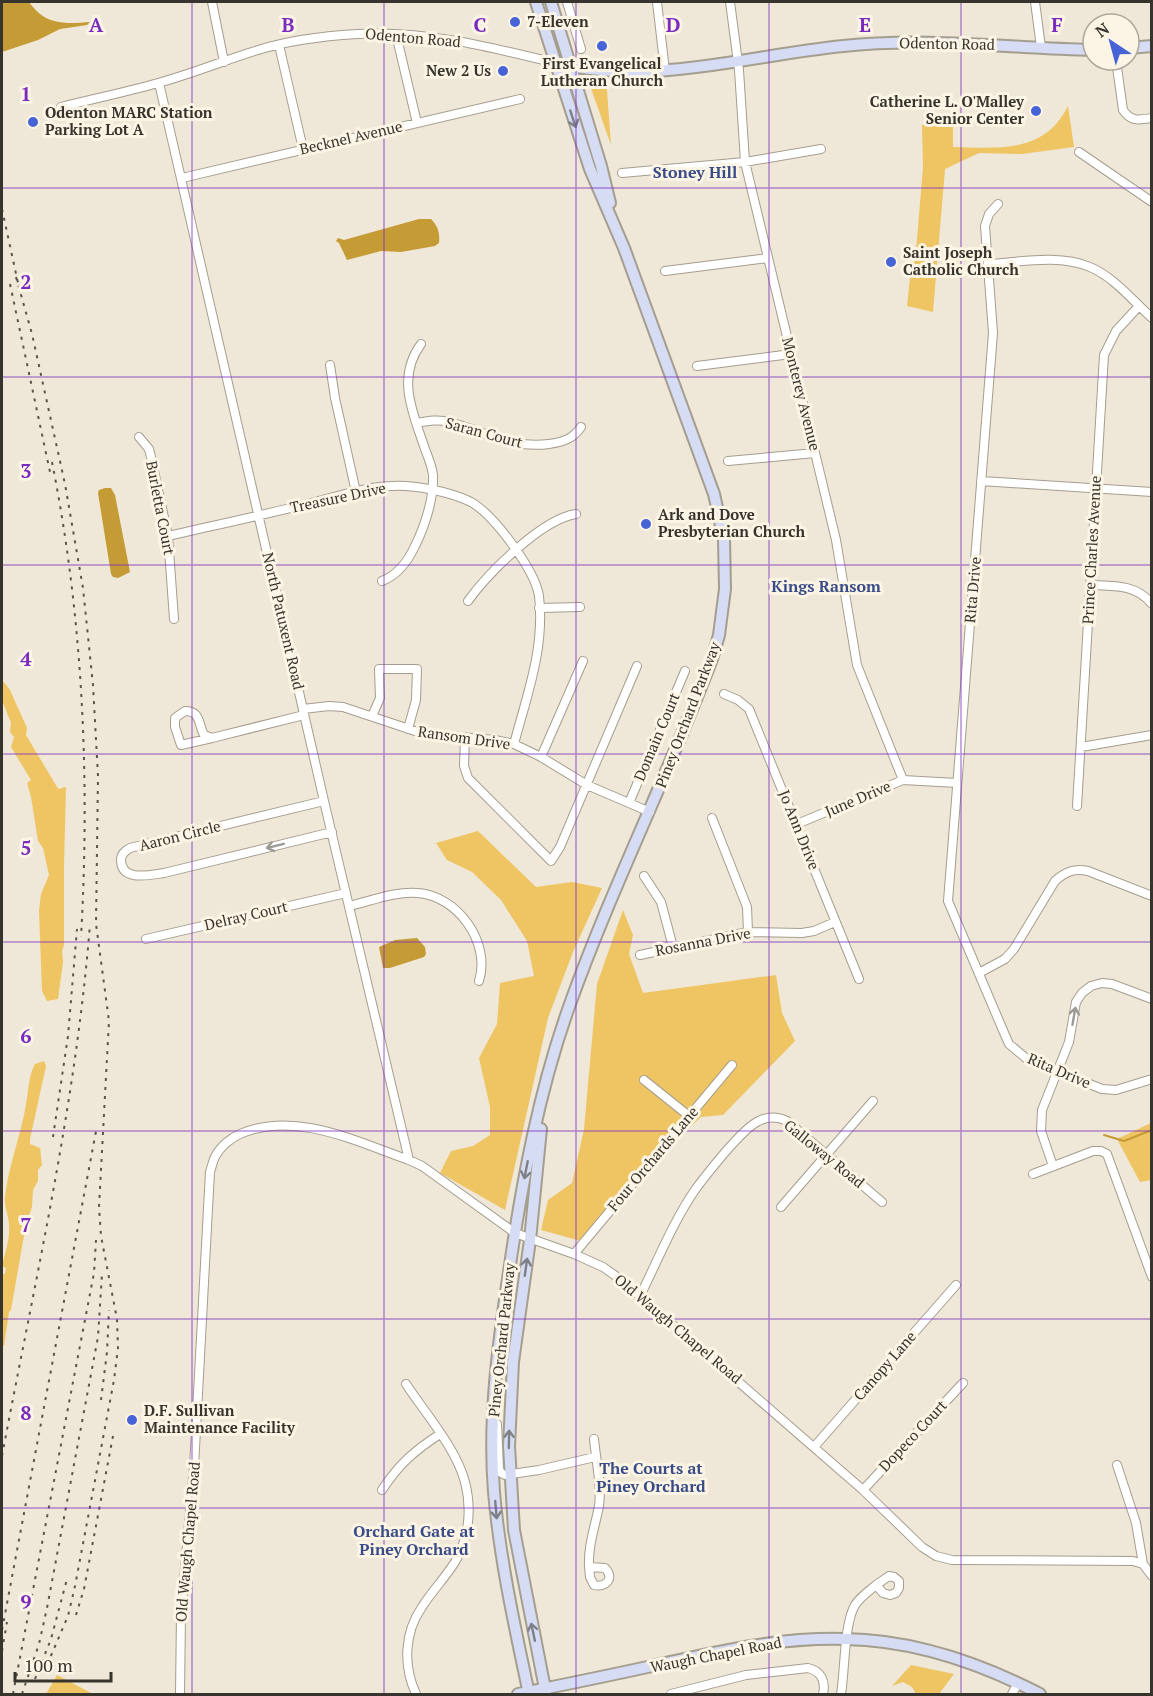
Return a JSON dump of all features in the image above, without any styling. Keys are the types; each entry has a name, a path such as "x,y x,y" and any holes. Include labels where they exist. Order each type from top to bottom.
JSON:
{"main road":[{"name":"Piney Orchard Parkway","path":"525,1694 498,1537 493,1470 493,1399 496,1365 514,1233 529,1156 559,1038 576,987 701,687 719,635 725,589 724,539 706,469 616,227 590,169 536,2"},
{"name":"Piney Orchard Parkway","path":"551,2 602,166 616,227"},
{"name":"Odenton Road","path":"555,63 570,67 628,72 665,71 737,63 784,53 844,45 910,42 1081,49"},
{"name":"Piney Orchard Parkway","path":"544,1093 530,1240 512,1372 509,1413 510,1475 516,1541 546,1692"},
{"name":"Waugh Chapel Road","path":"525,1694 546,1692 758,1644 806,1639 847,1639 901,1645 949,1656 986,1669 1040,1695"}],"street":[{"path":"214,2 224,62"},
{"path":"567,2 581,48"},
{"path":"657,2 665,71"},
{"name":"Monterey Avenue","path":"730,2 745,162 844,580 857,665 903,780"},
{"path":"1035,2 1041,47"},
{"path":"558,20 572,16"},
{"name":"Odenton Road","path":"61,106 159,83 279,45 350,34 396,34 473,43 555,63"},
{"path":"396,34 417,123"},
{"path":"279,45 303,149"},
{"path":"1118,72 1123,110 1127,117 1134,120 1152,118"},
{"name":"North Patuxent Road","path":"159,83 409,1160"},
{"name":"Becknel Avenue","path":"182,178 520,99"},
{"path":"622,173 745,162 821,150"},
{"path":"1078,152 1152,202"},
{"name":"Rita Drive","path":"998,204 989,214 985,226 993,333 948,900 1009,1044 1027,1059 1102,1089 1116,1090 1152,1079"},
{"path":"665,271 768,258"},
{"path":"989,264 1045,260 1076,263 1105,276 1152,318"},
{"name":"Prince Charles Avenue","path":"1077,806 1104,355 1116,331 1139,306"},
{"path":"382,581 396,573 412,553 424,525 432,491 432,469 408,392 410,361 421,344"},
{"path":"697,366 791,354"},
{"path":"330,365 333,391 357,492"},
{"name":"Saran Court","path":"417,423 434,420 450,422 498,439 526,445 564,441 572,437 580,427"},
{"name":"Burletta Court","path":"139,437 151,456 168,536 174,619"},
{"path":"728,461 815,453"},
{"path":"981,481 1152,492"},
{"name":"Treasure Drive","path":"168,536 392,485 459,497 479,508 489,516 516,550 535,583 538,594 536,668 514,744"},
{"path":"468,601 490,573 516,550 553,522 567,515 576,514"},
{"path":"1090,585 1136,590 1146,596 1152,604"},
{"path":"539,608 580,607"},
{"path":"541,757 583,661"},
{"path":"465,738 464,765 468,778 551,861 560,847 637,666"},
{"path":"372,716 380,698 379,669 417,669 416,700 408,729"},
{"name":"Domain Court","path":"630,804 685,671"},
{"name":"Jo Ann Drive","path":"724,694 738,700 749,709 859,979"},
{"name":"Ransom Drive","path":"212,738 207,738 202,731 198,716 194,712 189,710 181,712 175,718 175,727 181,745 212,738 329,705 355,710 424,734 495,740 514,744 541,757 587,785 650,812"},
{"path":"1081,747 1152,735"},
{"name":"June Drive","path":"797,824 903,780 957,783"},
{"name":"Aaron Circle","path":"324,801 130,848 123,854 121,862 124,870 129,874 142,876 164,873 332,832"},
{"path":"712,818 747,907 748,932"},
{"path":"979,973 993,967 1014,950 1055,881 1063,874 1079,869 1088,871 1152,896"},
{"path":"644,876 661,902 673,947"},
{"name":"Delray Court","path":"146,939 346,893"},
{"path":"349,906 400,894 417,893 430,895 448,904 473,931 480,946 483,969 479,981"},
{"name":"Rosanna Drive","path":"640,954 748,932 802,933 836,922"},
{"path":"1053,1166 1041,1131 1040,1121 1042,1110 1069,1042 1076,1002 1091,986 1102,982 1152,999"},
{"name":"Four Orchards Lane","path":"574,1254 732,1065"},
{"path":"644,1080 689,1116"},
{"path":"781,1207 873,1101"},
{"name":"Galloway Road","path":"640,1296 696,1188 747,1128 762,1119 782,1118 882,1202"},
{"name":"Old Waugh Chapel Road","path":"180,1695 181,1605 194,1467 210,1172 221,1148 236,1136 255,1129 278,1125 303,1127 323,1132 409,1160 422,1166 514,1233 603,1267 640,1296 814,1447 928,1552 952,1560 1112,1560 1143,1564"},
{"path":"1033,1174 1093,1151 1107,1154 1152,1277"},
{"name":"Canopy Lane","path":"814,1447 956,1285"},
{"name":"Dopeco Court","path":"863,1490 963,1383"},
{"path":"406,1384 454,1456 465,1481 468,1496 468,1521 460,1553 422,1606 411,1630 407,1667 416,1695"},
{"path":"493,1399 497,1415 501,1473 510,1475 596,1457"},
{"path":"382,1490 404,1461 440,1434"},
{"path":"589,1567 589,1548 599,1504 599,1478 594,1439"},
{"path":"1117,1465 1136,1523 1143,1564 1152,1576"},
{"path":"841,1695 848,1624 857,1602 876,1585"},
{"path":"671,1695 746,1675 807,1668 820,1674 825,1687 823,1695"},
{"path":"1012,1695 1018,1683"}],"shaded area":[{"path":"2,2 29,2 35,10 48,19 63,23 90,22 87,25 60,29 38,40 2,52"},
{"path":"587,77 606,77 611,145"},
{"path":"1068,106 1074,147 1022,154 979,153 945,169 933,312 907,306 916,251 923,167 922,125 947,120 953,124 953,147 987,148 1019,145 1046,133 1058,122"},
{"path":"419,219 431,219 435,224 439,243 435,246 401,252 381,251 347,260 336,241 338,238 344,240"},
{"path":"111,488 115,495 130,572 118,578 111,574 98,493 99,490"},
{"path":"2,682 10,690 27,728 26,735 57,787 66,788 63,962 58,999 47,1001 42,991 39,911 41,894 49,875 43,848 38,841 27,783 31,780 11,747 14,737 10,732 11,723 2,700"},
{"path":"478,831 536,887 572,882 602,888 573,952 548,1018 505,1210 440,1173 451,1151 473,1146 490,1135 490,1107 479,1058 497,1024 500,983 534,976 527,941 501,900 472,872 447,860 436,843"},
{"path":"623,910 633,935 629,954 643,993 776,975 782,1013 795,1041 723,1115 701,1117 640,1173 581,1241 541,1230 548,1200 572,1183 584,1129 597,984"},
{"path":"417,938 425,947 424,957 390,968 383,968 379,947 395,940"},
{"path":"44,1061 46,1066 30,1139 30,1144 40,1148 42,1165 38,1170 38,1181 33,1190 32,1207 26,1224 4,1346 2,1346 2,1276 6,1268 2,1266 9,1230 5,1201 7,1186 24,1116 31,1074 35,1064"},
{"path":"1151,1123 1151,1180 1140,1182 1117,1139"},
{"path":"911,1665 954,1674 939,1694 916,1694 912,1687 903,1682 892,1686"},
{"path":"57,1675 93,1694 46,1694"}],"waterway":[{"path":"1104,1135 1124,1141 1152,1130"}],"railway":[{"path":"2,209 18,283"},
{"path":"16,277 32,334 65,484 83,588 93,685 98,776 96,924 109,1021 99,1207 101,1236 117,1319 118,1348 75,1586 68,1616 50,1658"},
{"path":"10,284 50,472"},
{"path":"52,462 71,580 82,698 85,818 81,937"},
{"path":"2,1456 65,1125 84,991 90,924"},
{"path":"53,1137 68,1036 77,929"},
{"path":"2,1630 97,1126"},
{"path":"13,1694 94,1273 96,1240"},
{"path":"22,1694 39,1644 47,1608 98,1337 102,1274"},
{"path":"101,1400 109,1310"},
{"path":"76,1615 84,1589 113,1436"},
{"path":"35,1679 51,1639 67,1579"},
{"path":"2,1651 7,1622"}],"place":[{"name":"7-Eleven","path":"515,22"},
{"name":"First Evangelical Lutheran Church","path":"602,46"},
{"name":"New 2 Us","path":"503,71"},
{"name":"Catherine L. O'Malley Senior Center","path":"1036,111"},
{"name":"Odenton MARC Station Parking Lot A","path":"33,122"},
{"name":"Saint Joseph Catholic Church","path":"891,262"},
{"name":"Ark and Dove Presbyterian Church","path":"646,524"},
{"name":"D.F. Sullivan Maintenance Facility","path":"132,1420"}],"district":[{"name":"Stoney Hill","path":"695,172"},
{"name":"Kings Ransom","path":"826,586"},
{"name":"The Courts at Piney Orchard","path":"651,1477"},
{"name":"Orchard Gate at Piney Orchard","path":"414,1540"}]}
